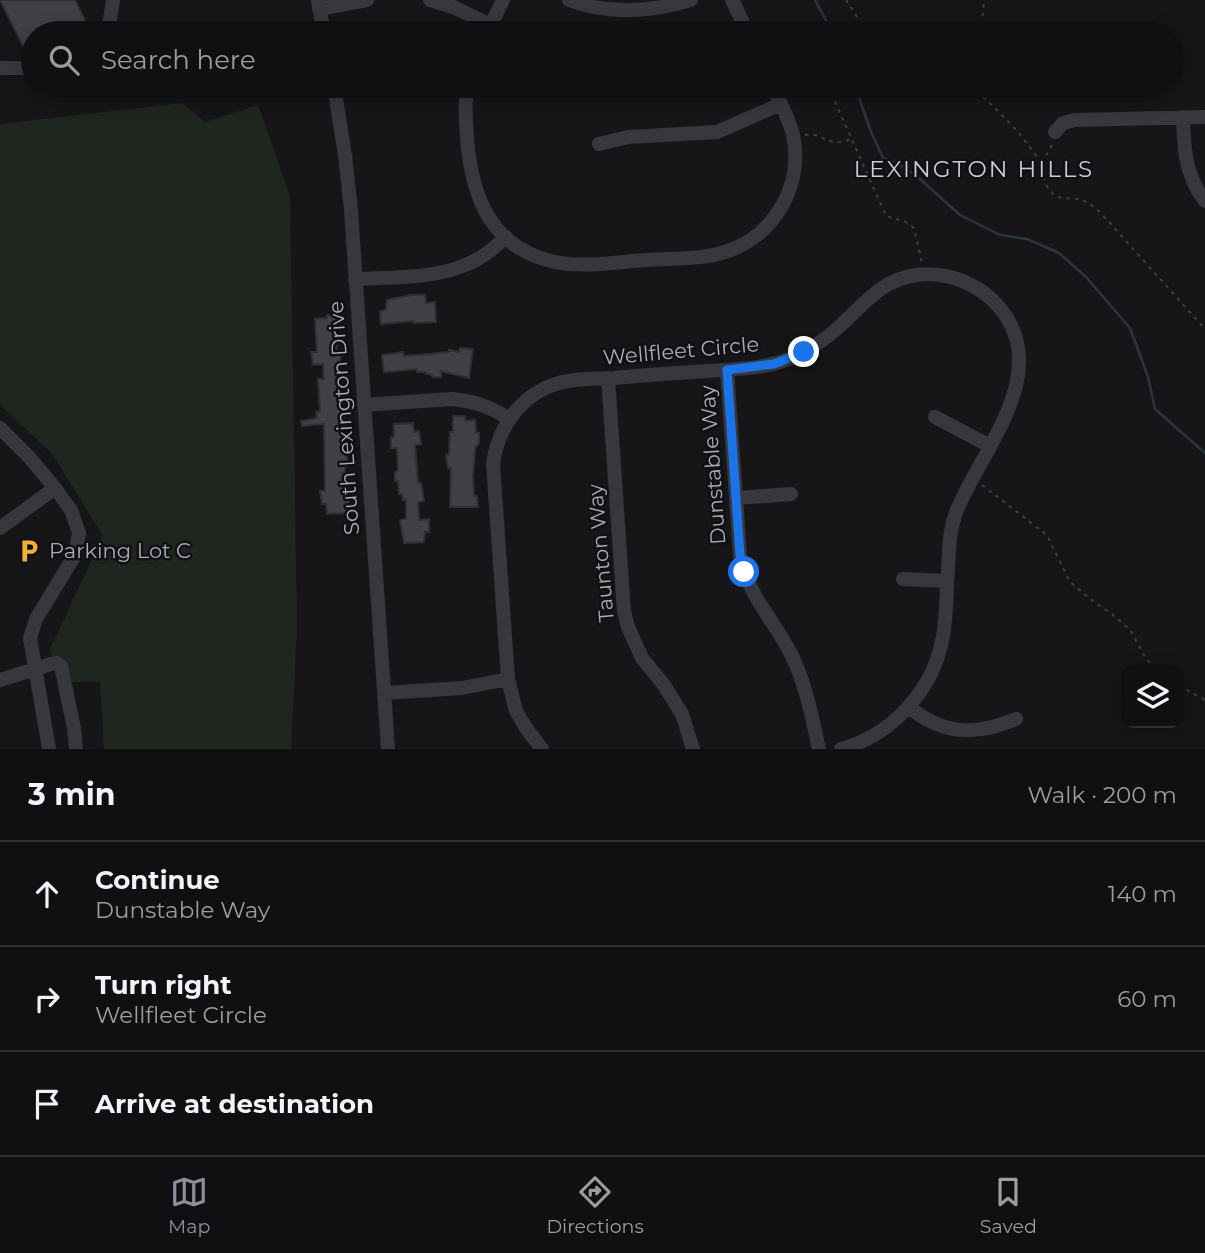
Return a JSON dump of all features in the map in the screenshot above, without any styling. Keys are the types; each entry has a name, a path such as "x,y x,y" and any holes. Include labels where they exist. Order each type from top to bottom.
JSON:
{"street":[{"path":"110,21 113,0"},
{"path":"318,5 367,0"},
{"path":"430,0 453,7 476,21"},
{"path":"493,21 503,0"},
{"path":"569,0 595,7 633,10 653,9 691,0"},
{"path":"732,0 742,21"},
{"path":"0,68 21,68"},
{"name":"South Lexington Drive","path":"336,98 345,155 355,279 388,749"},
{"path":"467,98 466,118 473,185 485,213 506,237 539,257 569,264 710,256 749,242 770,224 778,213 794,175 793,138 778,98"},
{"path":"599,144 628,137 717,132 781,104"},
{"path":"1183,117 1184,151 1188,170 1205,201"},
{"path":"1055,132 1069,121 1205,117"},
{"path":"355,279 436,274 452,270 474,261 506,237"},
{"name":"Wellfleet Circle","path":"542,749 516,711 508,679 493,464 500,437 509,419 526,401 550,387 568,381 727,370 774,364 804,352 831,335 879,288 905,277 924,274 952,277 978,288 999,307 1013,332 1019,360 1017,388 952,525 945,625 936,661 927,682 909,706 879,732 841,749"},
{"name":"Dunstable Way","path":"727,370 744,572 757,602 778,632 801,678 819,749"},
{"name":"Taunton Way","path":"608,378 628,627 642,658 664,685 682,714 692,749"},
{"path":"364,405 466,400 492,408 509,419"},
{"path":"934,417 990,446"},
{"path":"0,428 55,488 76,521 79,533 78,545 70,566 32,628 30,650 49,749"},
{"path":"0,528 55,488"},
{"path":"736,498 791,494"},
{"path":"903,579 947,581"},
{"path":"0,680 57,663 61,666 76,749"},
{"path":"384,693 462,688 508,679"},
{"path":"909,706 933,723 960,730 988,729 1016,719"}],"path":[{"path":"846,0 860,21"},
{"path":"982,21 984,0"},
{"path":"834,98 886,216 906,222 914,228 924,274"},
{"path":"983,98 1009,123 1041,164 1052,192 1057,196 1078,199 1093,206 1205,329"},
{"path":"1041,164 1052,148 1055,132"},
{"path":"793,138 812,134 829,143 840,143 852,138"},
{"path":"973,478 1047,535 1070,582 1131,631 1152,665"},
{"path":"1184,688 1205,700"}],"shaded area":[{"path":"182,103 205,122 258,105 290,196 297,627 291,749 104,749 100,682 58,682 50,649 103,536 53,455 0,405 0,124"}],"building":[{"path":"0,0 75,0 86,21 21,21 21,42"},
{"path":"425,295 426,303 435,302 436,322 381,324 380,311 386,310 387,300"},
{"path":"327,315 338,315 338,328 335,328 337,354 340,353 341,365 335,365 336,381 342,386 344,423 341,423 348,465 345,473 342,473 344,489 349,489 349,513 327,514 320,491 325,491 324,424 302,426 301,421 317,418 316,412 320,411 318,379 324,379 323,364 313,365 311,352 317,352 315,319 327,318"},
{"path":"460,348 473,349 469,378 441,371 441,377 433,377 426,372 417,372 417,369 384,372 382,355 403,352 404,356 431,354 449,350 459,352"},
{"path":"453,416 465,416 465,421 475,420 476,433 479,433 473,477 474,496 477,496 478,507 450,507 451,468 448,468 446,455 449,455"},
{"path":"413,423 414,432 419,431 421,444 415,445 418,483 421,483 424,501 418,502 419,520 429,519 429,532 425,532 424,542 404,543 400,520 406,519 406,499 403,500 402,494 399,494 398,481 395,481 395,473 398,471 397,448 391,448 391,437 394,437 394,424"}],"waterway":[{"path":"815,0 826,21"},
{"path":"859,98 883,158 902,166 920,179 960,215 1000,235 1027,239 1059,253 1086,277 1130,328 1148,377 1155,409 1205,453"}],"place":[{"name":"Parking Lot C","path":"29,551"}],"district":[{"name":"LEXINGTON HILLS","path":"974,169"}],"route":[{"path":"744,572 740,555 727,370 774,364 804,352"}]}
